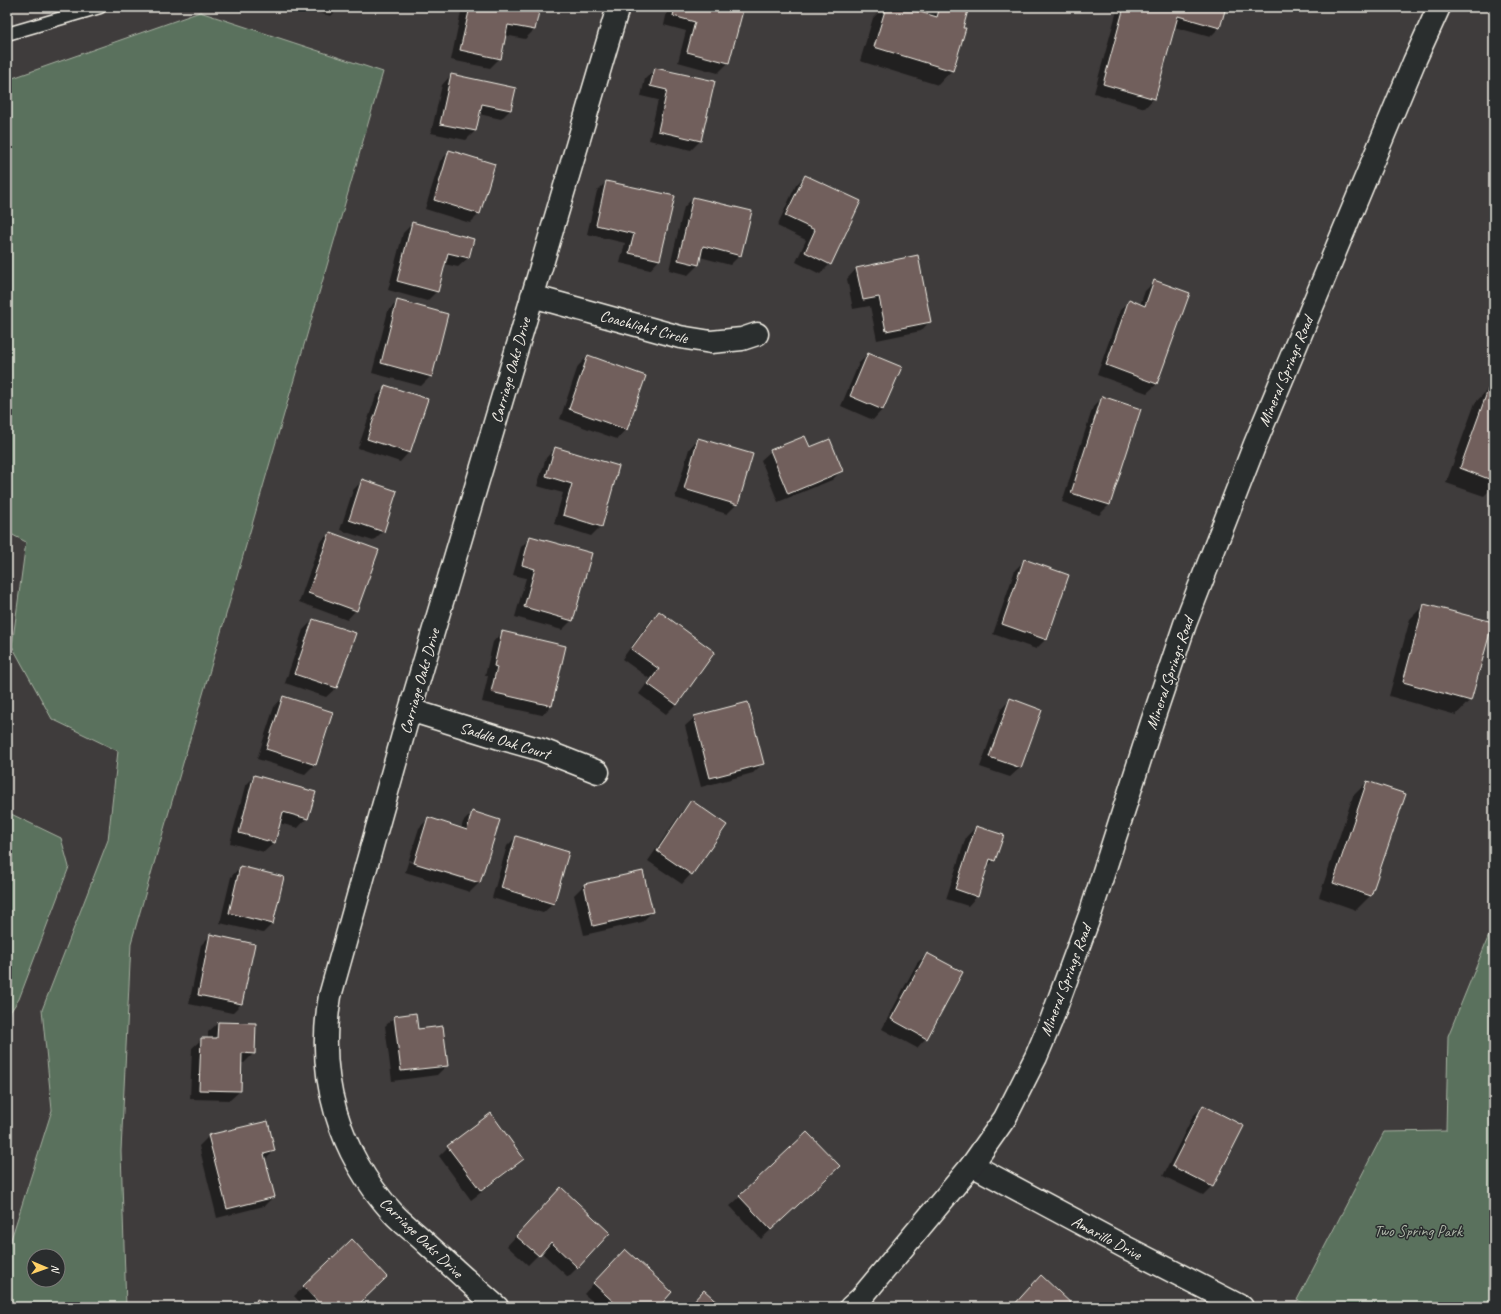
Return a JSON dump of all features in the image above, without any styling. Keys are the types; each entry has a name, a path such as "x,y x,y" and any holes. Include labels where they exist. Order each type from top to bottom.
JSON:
{"street":[{"name":"Carriage Oaks Drive","path":"496,1307 394,1214 367,1180 356,1162 346,1142 332,1100 326,1058 326,1017 330,996 410,710 618,7"},
{"name":"Mineral Springs Road","path":"851,1307 861,1298 972,1165 1005,1118 1036,1057 1051,1021 1090,915 1152,722 1188,617 1255,444 1414,62 1439,7"},
{"name":"Coachlight Circle","path":"532,296 680,337 711,342 742,339 757,334"},
{"name":"Saddle Oak Court","path":"410,710 542,750 598,772"},
{"name":"Amarillo Drive","path":"972,1165 1125,1247 1242,1307"}],"lane":[{"path":"7,34 100,7"}],"green space":[{"path":"200,12 383,72 131,943 121,1151 126,1307 7,1307 7,1252 52,1110 42,1010 108,840 118,751 52,719 12,646 26,542 7,532 7,80"},
{"path":"7,812 61,838 69,867 19,999 7,1017"},
{"name":"Two Spring Park","path":"1494,923 1494,1307 1312,1307 1297,1300 1384,1132 1446,1131 1448,1036"}],"building":[{"path":"470,7 540,7 535,30 508,25 501,59 460,50"},
{"path":"675,7 744,7 729,63 687,52 695,22 673,16"},
{"path":"886,7 903,7 937,17 940,7 969,7 963,28 966,28 953,71 874,47"},
{"path":"1124,7 1226,7 1220,28 1178,16 1155,99 1103,84"},
{"path":"655,68 715,81 701,141 658,131 667,90 650,86"},
{"path":"451,74 516,88 511,110 482,104 476,131 440,124"},
{"path":"449,150 495,164 480,214 434,200"},
{"path":"805,175 861,201 831,265 805,252 815,230 785,216"},
{"path":"606,181 675,196 660,260 629,253 634,234 596,225"},
{"path":"693,197 752,211 741,256 703,246 699,265 678,260"},
{"path":"412,222 474,239 469,258 448,253 438,292 397,281"},
{"path":"918,255 931,322 886,331 879,297 863,300 856,268"},
{"path":"1154,280 1190,293 1157,384 1106,365 1129,299 1145,306"},
{"path":"397,300 448,314 432,377 381,363"},
{"path":"868,353 902,367 883,410 850,396"},
{"path":"588,355 646,376 627,430 569,409"},
{"path":"385,385 428,399 410,453 367,439"},
{"path":"1489,387 1494,389 1494,481 1460,468"},
{"path":"1102,396 1141,409 1110,505 1071,493"},
{"path":"805,436 810,447 830,439 843,471 788,494 770,450"},
{"path":"698,438 753,454 738,505 684,489"},
{"path":"555,447 619,466 602,527 563,515 572,484 546,476"},
{"path":"362,479 397,491 384,532 349,520"},
{"path":"330,532 379,550 357,611 308,593"},
{"path":"530,536 592,553 573,621 524,607 535,569 522,565"},
{"path":"1024,559 1069,575 1047,640 1002,624"},
{"path":"1424,604 1493,622 1471,701 1403,682"},
{"path":"659,611 715,652 677,705 648,684 659,669 631,649"},
{"path":"313,619 356,633 337,688 294,674"},
{"path":"502,631 566,646 552,706 491,692 497,667 494,666"},
{"path":"283,696 333,712 316,765 266,749"},
{"path":"1010,698 1042,710 1021,768 989,757"},
{"path":"748,702 764,764 710,778 694,716"},
{"path":"254,775 316,792 308,819 283,812 275,843 239,833"},
{"path":"1367,781 1406,794 1371,896 1333,883"},
{"path":"691,800 727,825 692,875 657,851"},
{"path":"472,811 500,820 480,883 414,863 428,817 467,830"},
{"path":"976,826 1004,835 995,861 990,859 978,897 955,889"},
{"path":"516,836 569,852 554,904 501,888"},
{"path":"240,866 284,877 273,924 229,913"},
{"path":"643,871 653,912 593,926 584,884"},
{"path":"210,934 255,944 242,1004 198,995"},
{"path":"927,953 963,972 927,1039 891,1019"},
{"path":"416,1013 418,1029 443,1026 448,1066 401,1071 394,1016"},
{"path":"218,1022 256,1023 255,1054 242,1053 241,1091 199,1090 201,1038 217,1038"},
{"path":"1203,1105 1244,1126 1213,1187 1172,1166"},
{"path":"491,1113 524,1159 481,1191 447,1146"},
{"path":"268,1121 275,1151 264,1154 275,1197 227,1209 208,1135"},
{"path":"807,1132 840,1166 771,1230 739,1196"},
{"path":"561,1187 610,1233 578,1268 551,1242 539,1256 516,1236"},
{"path":"352,1239 387,1277 359,1304 361,1307 323,1307 303,1286"},
{"path":"625,1249 672,1292 659,1307 634,1307 631,1304 629,1307 619,1307 593,1283"},
{"path":"1041,1275 1075,1307 1012,1307"},
{"path":"704,1290 723,1307 688,1307"},
{"path":"257,1299 275,1307 254,1307"}]}
